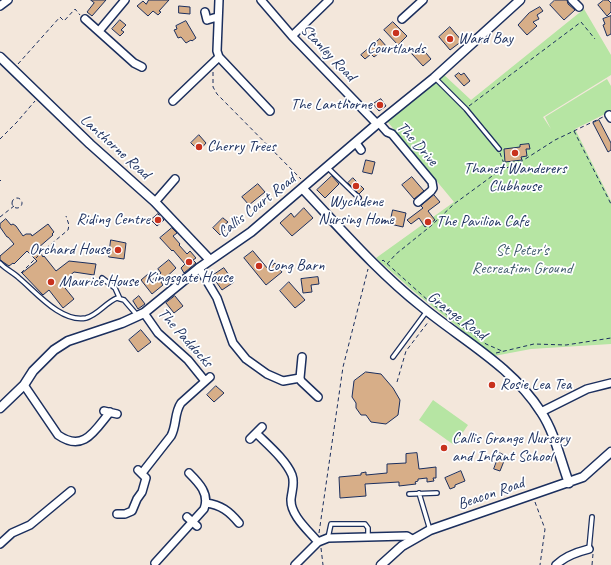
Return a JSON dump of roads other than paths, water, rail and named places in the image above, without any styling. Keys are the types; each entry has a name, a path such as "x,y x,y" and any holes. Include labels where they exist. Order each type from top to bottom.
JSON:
{"street":[{"path":"0,6 8,0"},
{"path":"99,31 125,0"},
{"path":"173,101 216,59 219,0"},
{"name":"Stanley Road","path":"261,0 292,36 378,123"},
{"path":"292,36 329,0"},
{"name":"Callis Court Road","path":"0,408 24,385 33,371 54,350 68,340 104,329 141,314 199,268 251,232 328,167 358,147 378,123 434,78 519,0"},
{"path":"572,0 579,7"},
{"path":"402,19 422,3"},
{"path":"205,12 207,20 217,17"},
{"path":"85,19 134,63 142,67"},
{"name":"Lanthorne Road","path":"0,57 90,144 155,202 210,260"},
{"path":"216,59 270,111"},
{"name":"The Drive","path":"378,123 387,132 392,134 432,182 433,188 431,191 418,202"},
{"path":"155,202 175,178"},
{"name":"Grange Road","path":"305,187 370,261 428,311 488,356 522,387 541,412 557,445 569,482"},
{"path":"199,268 217,298 233,343 246,359 267,374 283,381 300,378"},
{"name":"The Paddocks","path":"117,514 126,514 132,511 142,492 142,473 171,436 174,430 178,408 207,379 158,333 141,314"},
{"path":"302,357 301,381 316,393"},
{"path":"541,412 587,389 611,382"},
{"path":"24,385 58,435 65,440 74,443 86,439 110,412"},
{"path":"250,439 262,427"},
{"path":"256,433 292,473 294,483 291,499 294,512 319,542"},
{"name":"Beacon Road","path":"381,565 412,539 430,530 583,477 611,452"},
{"path":"154,562 204,508 206,503 203,489 193,474"},
{"path":"0,544 12,533 30,525 71,491"},
{"path":"206,503 218,504 238,518"},
{"path":"295,565 319,542 328,538 407,536 412,539"},
{"path":"556,565 574,553 589,549"}],"lane":[{"path":"434,78 466,109 499,149"},
{"path":"328,167 359,198"},
{"path":"0,263 18,276 61,313 84,318 94,315 116,298 124,300 141,314"},
{"path":"102,278 115,288 120,299"},
{"path":"393,357 428,311"},
{"path":"409,494 437,493"},
{"path":"419,494 430,530"},
{"path":"589,549 592,517"},
{"path":"328,538 331,524 366,524 368,528 368,538"}],"place":[{"name":"Courtlands","path":"396,33"},
{"name":"Ward Bay","path":"450,39"},
{"name":"The Lanthorne","path":"380,105"},
{"name":"Cherry Trees","path":"199,147"},
{"name":"Thanet Wanderers Clubhouse","path":"515,153"},
{"name":"Wychdene Nursing Home","path":"356,186"},
{"name":"Riding Centre","path":"158,220"},
{"name":"The Pavilion Cafe","path":"428,222"},
{"name":"Orchard House","path":"118,250"},
{"name":"Kingsgate House","path":"189,262"},
{"name":"Long Barn","path":"259,266"},
{"name":"Maurice House","path":"51,282"},
{"name":"Rosie Lea Tea","path":"492,385"},
{"name":"Callis Grange Nursery and Infant School","path":"444,448"}],"park label":[{"name":"St Peter's Recreation Ground","path":"522,260"}]}
